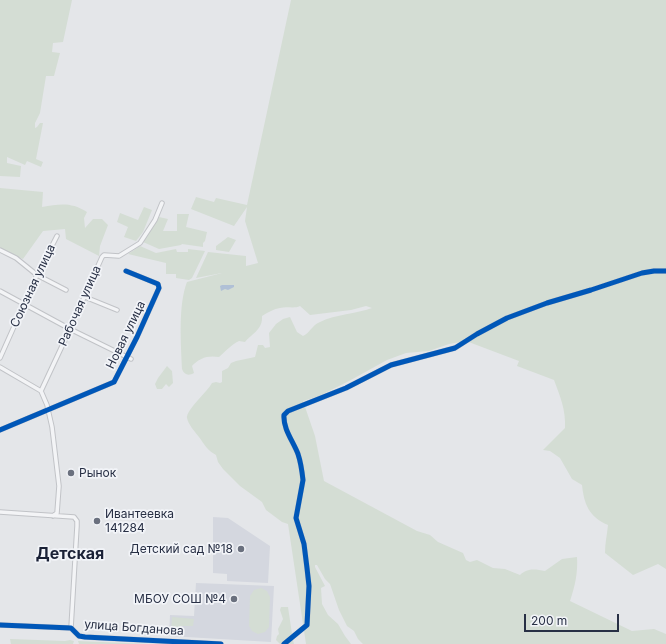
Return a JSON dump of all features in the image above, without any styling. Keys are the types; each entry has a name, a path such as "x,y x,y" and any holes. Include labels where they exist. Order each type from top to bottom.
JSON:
{"street":[{"name":"Рабочая улица","path":"40,391 85,297 102,257 107,254 119,256 140,243 155,220 162,203"},
{"name":"Союзная улица","path":"0,358 37,275 57,236"},
{"path":"0,250 16,258 37,275 66,290"},
{"name":"Новая улица","path":"0,430 116,380 129,358 159,288 158,284 126,270"},
{"path":"284,644 307,625 309,586 304,544 296,518 303,476 298,454 284,421 284,415 288,411 346,388 391,365 455,348 507,318 534,308 642,273 666,271"},
{"path":"0,291 70,329 129,358"},
{"path":"85,297 117,310"},
{"path":"0,367 40,391 44,396 49,410 60,492 58,513 53,516"},
{"path":"0,512 74,517 77,521 71,628"},
{"name":"улица Богданова","path":"0,625 71,628 79,636 85,637 221,644"}],"shaded area":[{"path":"0,0 72,0 63,42 53,43 52,52 60,53 54,76 46,76 40,113 35,123 35,128 40,123 43,123 36,159 43,162 41,167 27,161 25,165 7,157 7,163 21,166 20,177 0,176"},
{"path":"291,0 666,0 666,569 658,564 633,575 605,553 608,525 592,514 586,504 582,485 572,479 560,458 550,451 543,450 565,428 564,409 554,380 517,366 519,361 466,341 449,344 429,351 406,353 387,360 319,396 303,401 315,436 324,481 417,531 430,535 438,542 463,553 466,560 470,562 477,560 493,568 505,569 520,575 525,571 531,570 545,571 562,559 577,557 576,579 570,601 632,631 654,629 666,634 666,644 363,644 358,639 354,631 347,626 339,610 330,584 325,579 317,565 315,565 325,586 321,588 322,604 328,615 338,624 351,644 306,644 288,524 282,522 266,510 262,502 240,486 223,469 218,462 216,455 206,447 190,425 187,418 190,410 212,383 222,382 222,371 228,368 231,363 255,357 258,345 263,345 265,348 270,347 269,333 276,324 283,319 290,317 297,332 303,336 317,324 326,319 372,308 366,306 351,310 310,315 300,306 283,307 273,310 262,316 259,328 245,342 239,341 219,357 211,356 201,359 192,366 194,373 190,374 185,374 182,369 181,337 182,302 187,282 222,273 196,278 208,252 246,256 246,266 258,263 245,221 247,207 234,226 191,209 196,197 214,202 216,198 247,205"},
{"path":"0,188 43,192 42,207 70,205 81,209 87,212 84,218 85,228 93,219 102,219 108,225 100,246 99,256 66,239 65,229 43,231 23,259 0,250"},
{"path":"144,207 152,210 143,232 136,241 124,237 128,227 117,222 120,213 138,220"},
{"path":"177,214 189,214 186,227 207,232 203,247 182,244 159,249 143,242 159,217 168,219 163,231 177,231"},
{"path":"228,237 236,240 229,252 216,250 216,246"},
{"path":"140,246 156,253 176,249 177,252 188,252 188,249 205,251 192,278 189,280 176,278 176,274 166,274 166,263 128,254"},
{"path":"167,366 172,371 173,383 169,387 166,384 162,389 157,389 155,384"},
{"name":"Детский сад №18","path":"213,517 228,518 270,546 268,583 227,581 227,574 213,573"},
{"name":"МБОУ СОШ №4","path":"196,583 274,586 271,642 169,636 170,615 194,616"},
{"path":"261,588 267,591 270,597 269,627 265,632 258,634 252,631 249,626 250,596 254,590"},
{"path":"281,607 288,607 292,634 289,638 293,640 294,644 280,644 276,640 279,634 278,629 283,619 280,610"},
{"path":"172,617 194,619 193,626 180,626 179,634 171,634"},
{"path":"10,639 74,641 73,644 11,644"},
{"path":"78,641 149,644 79,644"}],"water":[{"path":"234,285 234,287 221,291 220,286"}],"cycle path":[{"path":"0,430 114,382 137,337 159,288 158,284 126,271"},
{"path":"284,644 307,625 309,586 304,544 296,518 303,477 298,454 285,425 284,415 288,411 346,388 391,365 455,348 507,318 547,303 642,273 666,271"},
{"path":"0,625 71,628 79,636 85,637 221,644"}],"place":[{"name":"Рынок","path":"71,473"},
{"name":"Ивантеевка 141284","path":"97,521"},
{"name":"Детский сад №18","path":"241,549"},
{"name":"МБОУ СОШ №4","path":"234,599"}],"district":[{"name":"Детская","path":"70,554"}]}
